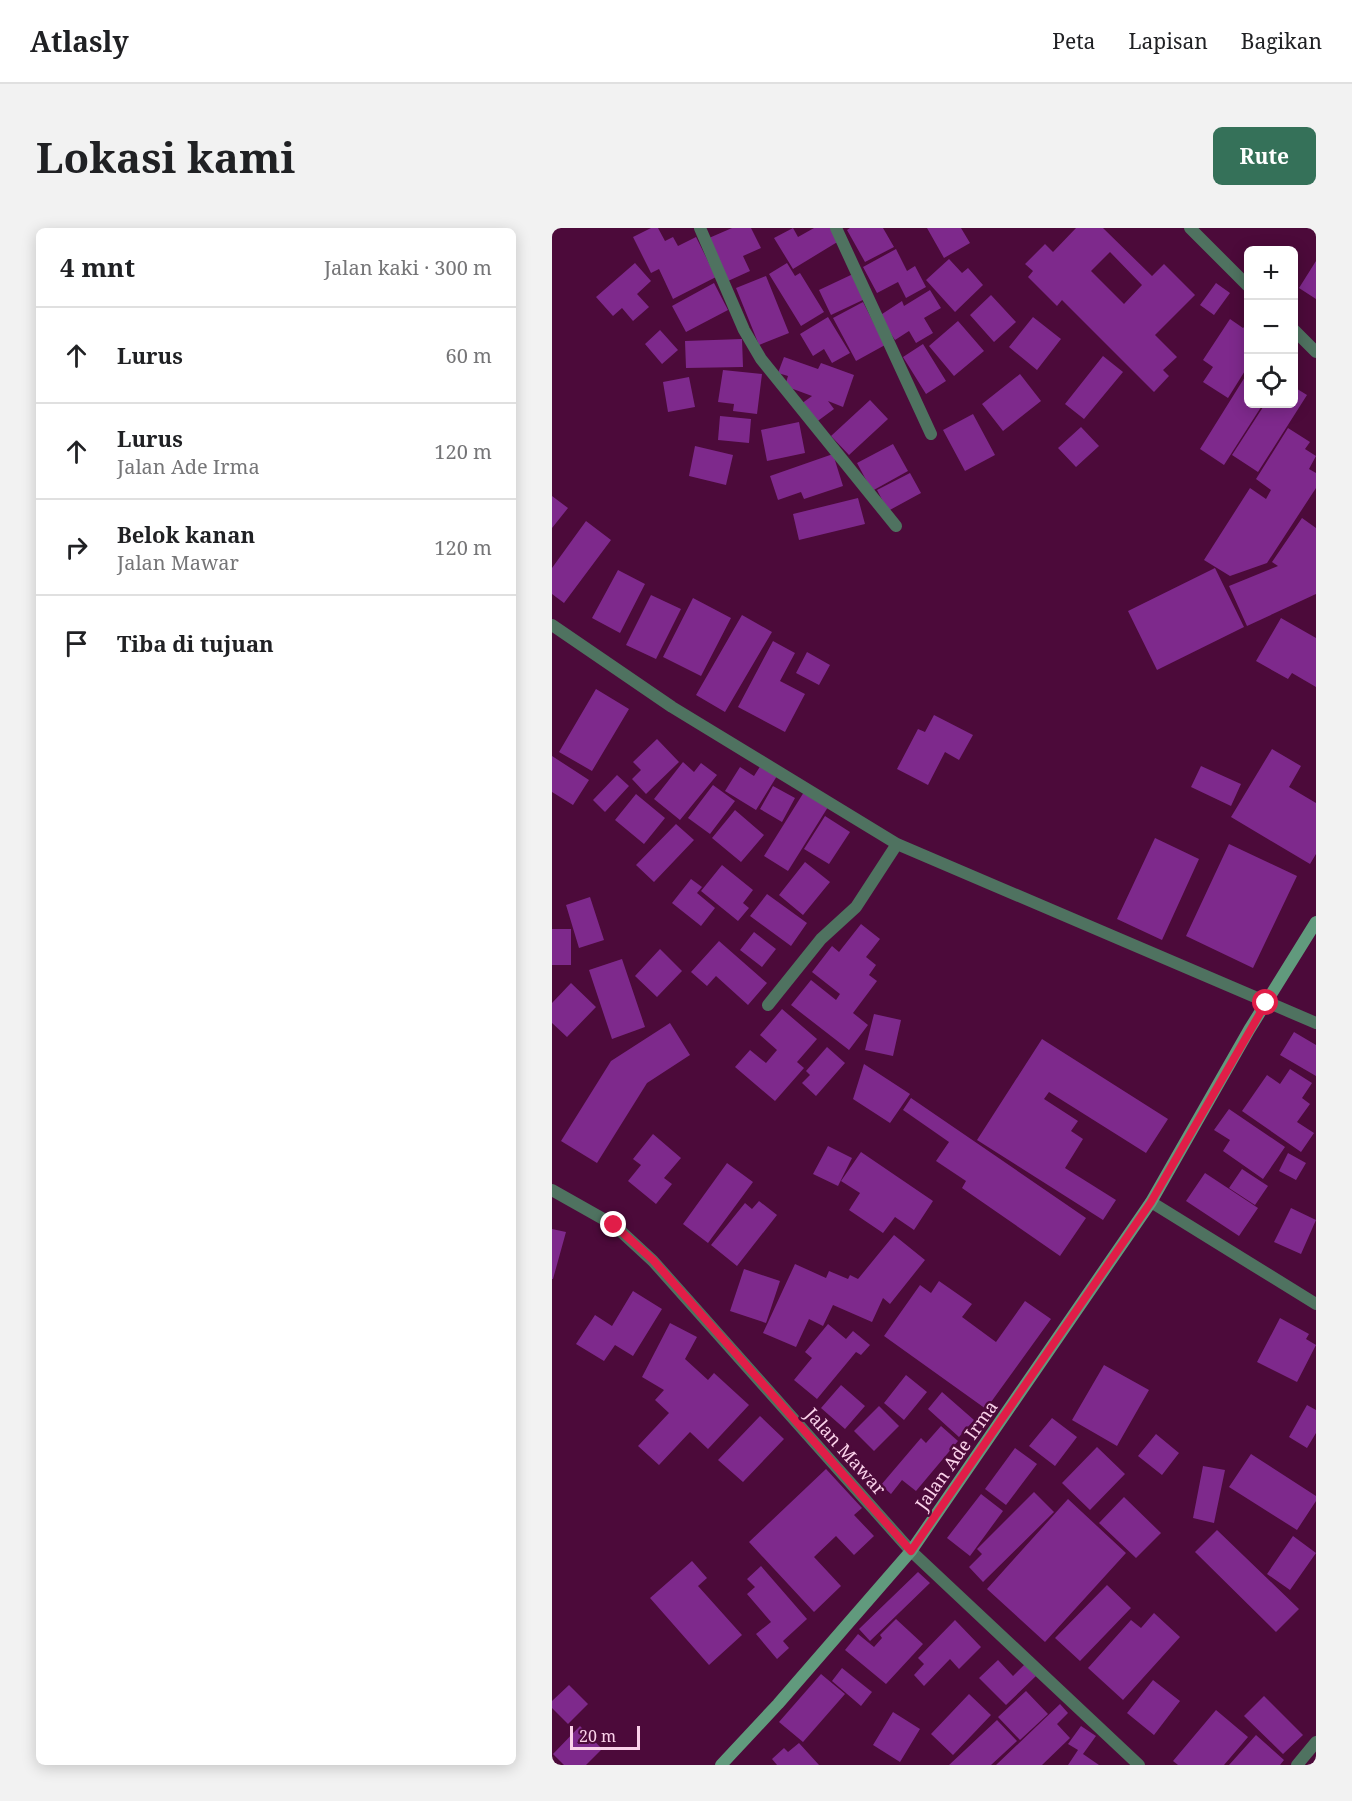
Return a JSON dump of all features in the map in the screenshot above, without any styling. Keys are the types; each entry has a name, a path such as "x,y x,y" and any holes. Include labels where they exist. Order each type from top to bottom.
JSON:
{"street":[{"path":"700,228 744,330 761,358 896,526"},
{"path":"836,228 931,434"},
{"path":"1190,228 1244,282"},
{"path":"1298,335 1316,352"},
{"path":"552,625 672,707 897,844 1316,1023"},
{"path":"768,1005 821,939 856,907 897,844"},
{"name":"Jalan Ade Irma","path":"721,1765 778,1704 911,1551 1151,1202 1266,1003 1316,922"},
{"name":"Jalan Mawar","path":"552,1190 614,1225 653,1260 911,1551 1140,1765"},
{"path":"1151,1202 1316,1304"},
{"path":"1298,1765 1316,1742"}],"building":[{"path":"651,228 658,228 665,241 673,237 678,246 696,237 716,277 673,299 659,269 651,273 633,237"},
{"path":"732,228 751,228 761,248 743,256 750,271 728,281 709,238"},
{"path":"793,228 798,237 814,228 831,228 839,241 793,269 774,238"},
{"path":"850,228 883,228 894,247 865,262 847,230"},
{"path":"927,228 961,228 970,243 944,258"},
{"path":"1076,228 1103,228 1152,276 1164,264 1195,295 1155,335 1177,357 1163,370 1169,376 1154,392 1062,300 1057,306 1028,277 1033,271 1025,264 1045,244 1053,252","holes":["1110,252 1142,285 1124,304 1091,271"]},
{"path":"896,249 907,271 915,266 926,287 906,298 898,282 877,293 863,267"},
{"path":"949,259 962,273 968,268 983,285 955,312 926,280"},
{"path":"1316,261 1316,299 1299,288"},
{"path":"635,263 651,281 637,294 649,307 633,321 622,308 613,316 596,297"},
{"path":"787,263 795,276 800,273 824,312 801,326 769,274"},
{"path":"853,274 865,299 831,315 819,290"},
{"path":"766,276 789,333 759,345 736,288"},
{"path":"714,283 728,310 686,332 672,306"},
{"path":"1216,283 1230,293 1214,315 1200,305"},
{"path":"930,290 941,308 924,318 933,333 916,343 909,331 895,340 879,316 902,301 904,306"},
{"path":"991,295 1016,322 994,342 970,315"},
{"path":"863,302 885,345 856,361 833,318"},
{"path":"828,317 850,353 832,363 824,349 813,356 800,334"},
{"path":"1033,317 1061,339 1037,370 1009,347"},
{"path":"1230,319 1244,327 1244,372 1228,398 1203,382 1213,367 1203,360"},
{"path":"958,321 984,351 954,376 929,346"},
{"path":"660,330 678,350 662,364 645,344"},
{"path":"742,339 743,367 686,368 685,341"},
{"path":"923,344 946,381 926,394 903,357"},
{"path":"1103,356 1123,372 1084,419 1065,404"},
{"path":"784,357 818,369 821,363 854,375 843,407 828,401 834,409 815,423 801,404 812,396 785,386 788,376 778,373"},
{"path":"723,370 762,374 757,414 733,411 734,404 718,402"},
{"path":"1020,374 1041,401 1003,431 982,404"},
{"path":"689,377 695,407 668,412 663,382"},
{"path":"1244,378 1244,408 1260,408 1224,465 1200,449"},
{"path":"1298,389 1307,395 1258,472 1232,455 1262,408 1298,408"},
{"path":"870,400 888,419 849,455 831,436"},
{"path":"973,414 995,455 965,471 943,430"},
{"path":"720,416 751,419 749,443 718,440"},
{"path":"799,422 805,453 767,461 761,430"},
{"path":"1081,427 1099,446 1076,467 1058,448"},
{"path":"1288,428 1310,442 1305,449 1316,456 1309,469 1316,473 1316,488 1267,563 1230,576 1204,560 1250,488 1266,499 1271,490 1256,479"},
{"path":"893,444 908,471 872,491 857,463"},
{"path":"695,446 733,455 726,485 689,476"},
{"path":"833,454 843,486 804,499 801,492 778,500 770,476"},
{"path":"910,473 921,493 888,511 877,490"},
{"path":"552,496 568,508 552,528"},
{"path":"858,498 865,524 799,540 793,514"},
{"path":"1302,518 1316,528 1316,594 1247,626 1229,586 1278,566 1272,562"},
{"path":"586,521 611,540 564,603 552,594 552,568"},
{"path":"1215,568 1244,627 1157,670 1128,611"},
{"path":"618,570 645,584 620,633 592,618"},
{"path":"651,595 681,609 656,659 626,645"},
{"path":"693,598 731,618 701,676 663,657"},
{"path":"742,615 772,632 725,712 696,695"},
{"path":"1281,618 1316,638 1316,687 1292,673 1288,679 1256,661"},
{"path":"773,641 795,653 780,681 805,694 785,732 738,707"},
{"path":"807,652 830,665 819,685 796,673"},
{"path":"596,689 629,709 592,771 559,752"},
{"path":"934,715 973,735 959,760 945,752 928,785 897,769 918,729 925,732"},
{"path":"657,739 679,762 646,794 632,779 641,770 633,762"},
{"path":"1272,749 1301,766 1289,787 1316,803 1316,854 1310,864 1231,817"},
{"path":"552,756 589,780 573,805 552,792"},
{"path":"683,762 694,772 701,763 717,775 680,820 654,799"},
{"path":"761,765 777,776 756,810 725,791 740,767 754,776"},
{"path":"1201,766 1241,784 1231,806 1191,787"},
{"path":"617,775 629,786 605,812 593,800"},
{"path":"713,785 735,801 710,834 688,818"},
{"path":"773,786 795,798 782,822 760,809"},
{"path":"804,792 828,807 788,871 764,856"},
{"path":"636,794 665,818 644,844 615,820"},
{"path":"735,810 764,835 741,862 712,838"},
{"path":"825,816 850,832 829,864 804,849"},
{"path":"676,824 694,840 654,882 636,865"},
{"path":"1155,838 1199,859 1162,940 1117,919"},
{"path":"1229,844 1297,876 1253,968 1186,936"},
{"path":"805,862 830,882 803,915 779,895"},
{"path":"722,865 753,890 743,903 749,908 738,921 701,891"},
{"path":"691,879 702,887 697,893 715,908 701,926 672,903"},
{"path":"767,894 807,923 791,946 750,916"},
{"path":"590,897 604,940 579,948 566,905"},
{"path":"861,924 880,939 866,957 876,965 869,975 877,981 853,1013 868,1025 849,1050 791,1005 811,980 836,1000 840,994 812,972 832,946 839,952"},
{"path":"552,929 571,929 571,965 552,965"},
{"path":"754,932 776,949 762,967 740,950"},
{"path":"719,941 767,983 748,1005 716,976 707,986 691,972"},
{"path":"660,949 682,971 657,997 635,976"},
{"path":"622,959 645,1027 612,1039 589,970"},
{"path":"571,983 596,1007 567,1037 552,1023 552,1003"},
{"path":"782,1009 817,1039 797,1062 804,1068 775,1101 735,1067 750,1050 766,1063 777,1050 760,1035"},
{"path":"874,1014 901,1020 893,1056 865,1050"},
{"path":"670,1023 690,1055 647,1083 597,1163 561,1141 611,1061"},
{"path":"1294,1032 1316,1045 1316,1076 1280,1055"},
{"path":"1042,1039 1168,1119 1146,1153 1049,1092 1044,1099 1078,1121 1071,1131 1083,1139 1065,1168 1116,1200 1103,1220 977,1140"},
{"path":"827,1047 845,1063 816,1096 802,1083 810,1075 806,1071"},
{"path":"864,1064 910,1094 890,1123 853,1099"},
{"path":"1290,1069 1312,1083 1302,1098 1310,1104 1297,1122 1314,1133 1301,1152 1242,1111 1267,1075 1280,1084"},
{"path":"911,1098 1086,1218 1060,1256 962,1188 966,1181 936,1161 949,1142 903,1110"},
{"path":"1229,1109 1285,1147 1263,1179 1223,1151 1230,1140 1214,1130"},
{"path":"653,1134 681,1158 664,1178 672,1184 656,1204 628,1181 641,1165 633,1159"},
{"path":"828,1146 852,1158 838,1186 813,1174"},
{"path":"861,1152 933,1201 914,1230 895,1217 883,1233 849,1210 860,1193 841,1181"},
{"path":"1288,1153 1306,1163 1296,1180 1279,1171"},
{"path":"727,1163 753,1182 708,1243 683,1224"},
{"path":"1242,1169 1268,1186 1255,1205 1229,1188"},
{"path":"1205,1173 1258,1208 1239,1236 1186,1201"},
{"path":"759,1201 777,1215 737,1266 711,1245 745,1203 752,1209"},
{"path":"1291,1208 1316,1220 1301,1254 1274,1242"},
{"path":"552,1229 566,1232 553,1279 552,1279"},
{"path":"894,1235 925,1260 890,1304 883,1298 872,1322 833,1305 823,1326 809,1319 796,1347 763,1333 795,1264 826,1278 829,1271 848,1279 850,1275 858,1279"},
{"path":"744,1269 780,1281 766,1323 730,1311"},
{"path":"939,1281 972,1304 962,1317 996,1342 1025,1301 1051,1319 986,1409 884,1336 920,1285 931,1293"},
{"path":"633,1291 662,1309 633,1356 615,1345 604,1361 576,1344 595,1315 612,1326"},
{"path":"1280,1318 1309,1334 1306,1339 1316,1345 1297,1382 1257,1362"},
{"path":"670,1323 697,1337 685,1359 708,1380 714,1373 749,1405 708,1449 690,1432 659,1465 638,1446 669,1413 655,1400 664,1390 642,1377"},
{"path":"828,1324 846,1339 853,1331 870,1345 861,1355 856,1352 817,1399 794,1380 812,1358 805,1352"},
{"path":"1104,1365 1149,1390 1117,1446 1072,1420"},
{"path":"906,1375 927,1392 904,1420 884,1403"},
{"path":"841,1385 865,1406 845,1429 821,1408"},
{"path":"942,1392 974,1420 959,1437 928,1409"},
{"path":"1307,1405 1316,1410 1316,1433 1307,1448 1289,1437"},
{"path":"879,1406 899,1426 874,1451 854,1431"},
{"path":"760,1416 784,1439 743,1482 718,1460"},
{"path":"1052,1418 1077,1437 1055,1466 1029,1446"},
{"path":"941,1426 958,1441 916,1491 902,1480 891,1494 881,1485 921,1438 926,1443"},
{"path":"1156,1434 1179,1453 1162,1475 1138,1456"},
{"path":"1097,1447 1125,1474 1090,1510 1062,1483"},
{"path":"1015,1448 1037,1464 1006,1505 985,1489"},
{"path":"1251,1454 1316,1496 1316,1501 1297,1530 1229,1487"},
{"path":"1203,1466 1225,1470 1214,1523 1193,1518"},
{"path":"826,1469 862,1508 854,1515 874,1536 854,1555 836,1536 814,1557 841,1586 814,1612 749,1542"},
{"path":"1034,1492 1054,1512 983,1582 969,1567 982,1554 977,1549"},
{"path":"981,1494 1003,1511 970,1556 947,1538"},
{"path":"1124,1497 1161,1533 1136,1558 1099,1523"},
{"path":"1068,1499 1126,1553 1045,1642 987,1589"},
{"path":"1217,1530 1299,1609 1276,1632 1195,1552"},
{"path":"1293,1536 1316,1553 1290,1590 1267,1574"},
{"path":"692,1561 707,1578 698,1586 742,1635 709,1665 650,1598"},
{"path":"761,1566 807,1619 783,1641 789,1648 777,1659 756,1634 771,1622 747,1594 755,1587 747,1579"},
{"path":"918,1572 930,1583 870,1641 859,1629"},
{"path":"1107,1585 1131,1608 1080,1661 1055,1638"},
{"path":"1154,1613 1180,1637 1123,1700 1088,1668 1131,1620 1141,1628"},
{"path":"896,1619 923,1644 886,1684 845,1650 858,1634 874,1647 882,1638 880,1635"},
{"path":"955,1620 981,1647 959,1669 950,1659 924,1686 914,1675 924,1664 918,1658"},
{"path":"998,1660 1013,1676 1025,1664 1036,1676 1006,1705 979,1678"},
{"path":"842,1668 872,1692 861,1706 832,1681"},
{"path":"821,1674 845,1694 803,1742 779,1722"},
{"path":"1153,1680 1180,1701 1154,1735 1127,1713"},
{"path":"569,1685 588,1704 568,1724 552,1708 552,1701"},
{"path":"1026,1691 1048,1714 1020,1740 998,1717"},
{"path":"969,1694 991,1715 953,1755 931,1734"},
{"path":"1264,1696 1303,1735 1283,1754 1244,1716"},
{"path":"1060,1704 1068,1713 1057,1724 1070,1738 1042,1765 996,1765"},
{"path":"1216,1710 1248,1737 1224,1765 1178,1765 1173,1761"},
{"path":"893,1712 920,1729 900,1762 873,1745"},
{"path":"997,1720 1017,1741 991,1765 949,1765"},
{"path":"580,1726 602,1749 586,1765 564,1765 553,1754"},
{"path":"1081,1726 1096,1736 1083,1754 1099,1765 1068,1765 1078,1750 1068,1744"},
{"path":"1256,1735 1284,1760 1280,1765 1229,1765"},
{"path":"799,1743 819,1765 777,1765 772,1759 784,1748 788,1752"}],"route":[{"path":"614,1225 653,1260 911,1551 1100,1280 1151,1202 1266,1003"}]}
